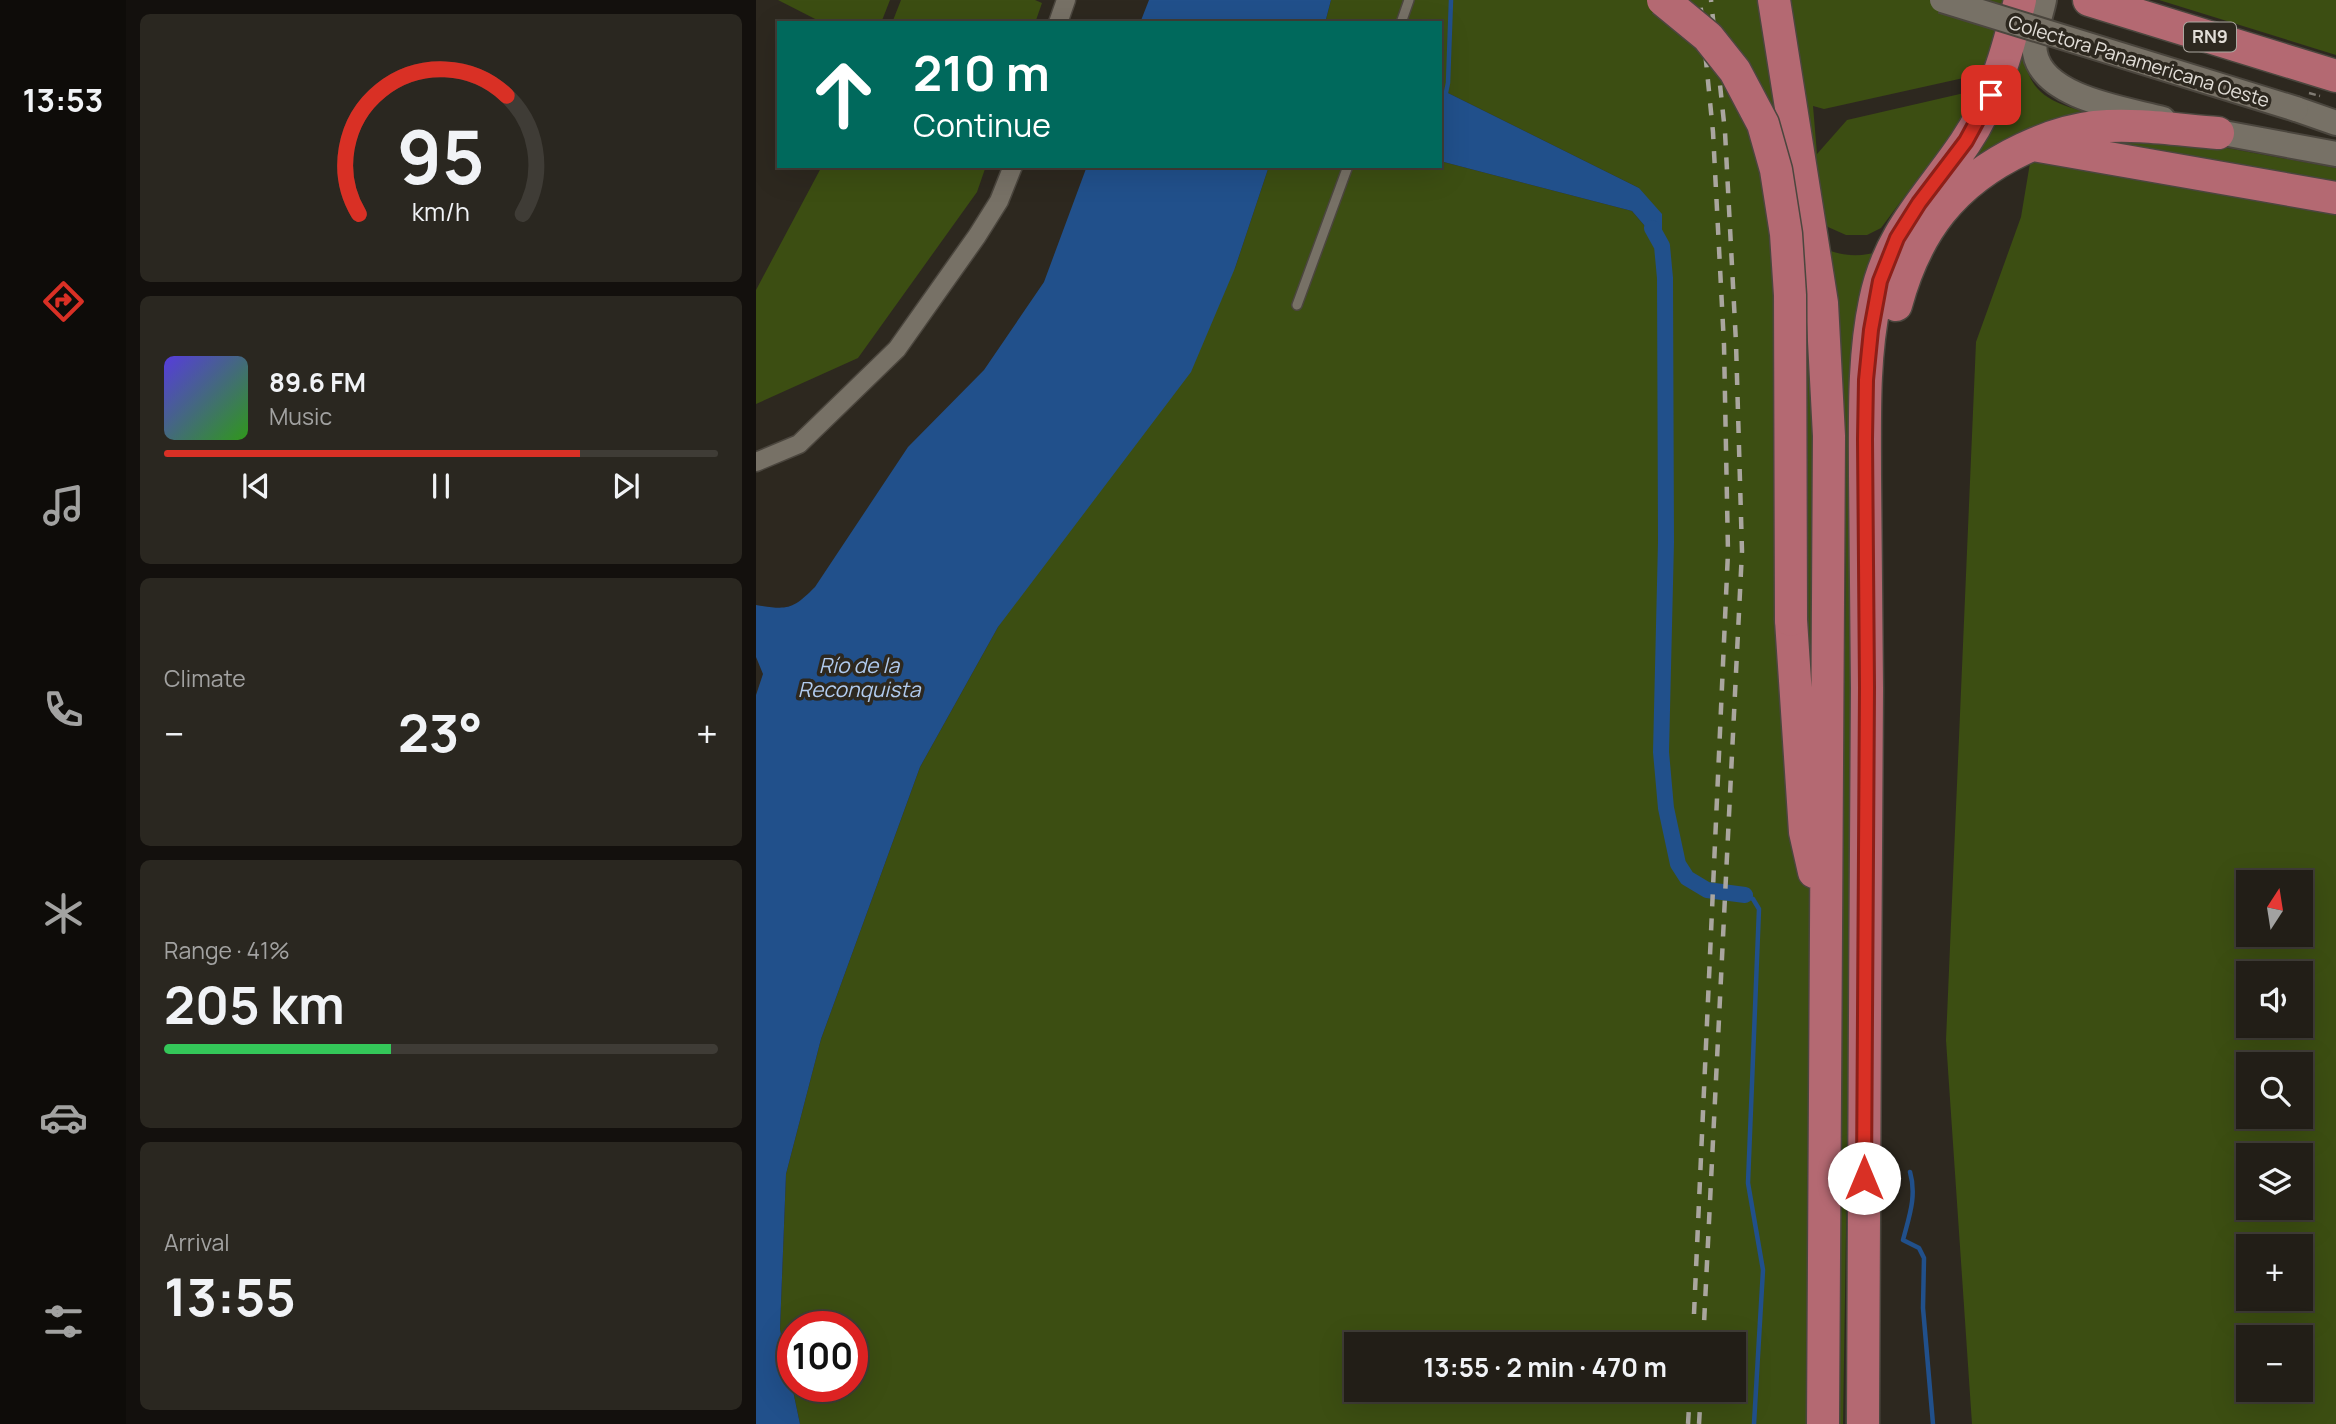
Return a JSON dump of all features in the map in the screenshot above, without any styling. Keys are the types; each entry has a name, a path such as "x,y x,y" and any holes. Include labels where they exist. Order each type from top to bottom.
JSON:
{"highway":[{"path":"1663,0 1709,37 1735,71 1763,124 1776,170 1786,234 1790,295 1791,620 1805,832 1826,924"},
{"path":"1774,0 1822,303 1830,496 1823,1424"},
{"path":"1863,1424 1868,355 1875,300 1886,263 1897,238 1919,203 1966,141 1982,114 2000,75 2020,0"},
{"name":"RN9","path":"2089,0 2334,75"},
{"path":"1867,687 1886,360 1902,283 1926,231 1950,200 1973,178 2032,145 2071,131 2122,126 2218,133"},
{"path":"2032,145 2336,198"},
{"path":"1863,1259 1886,1424"}],"main road":[{"name":"Colectora Panamericana Oeste","path":"1942,0 2336,123"},
{"path":"2044,0 2035,40 2035,54 2040,67 2056,84 2076,95 2218,133 2336,154"}],"street":[{"path":"1059,21 1066,0"},
{"path":"756,462 799,444 897,349 977,236 999,201 1012,168"}],"lane":[{"path":"1402,21 1409,0"},
{"path":"1297,305 1347,168"}],"green space":[{"path":"778,0 890,0 882,21 819,21"},
{"path":"901,0 1035,0 1042,3 1036,21 893,21"},
{"path":"1331,0 1774,0 1822,303 1823,1424 800,1424 795,1402 868,1402 868,1311 781,1311 786,1174 821,1039 920,767 998,627 1235,268 1268,168 1442,168 1442,162 1632,211 1661,245 1639,188 1442,90 1442,21 1326,21"},
{"path":"1788,0 2014,0 1997,59 1968,77 1824,109 1813,106 1817,154 1847,120 1986,88 1965,130 1925,169 1881,228 1867,235 1846,235 1828,227 1820,219 1823,248 1852,255 1882,251 1851,917 1843,1424 1835,1424 1846,567 1843,432"},
{"path":"2159,0 2336,0 2336,55"},
{"path":"2023,42 2029,75 2041,92 2057,103 2097,115 2096,118 2034,135 2002,151 1974,171 1924,222 1900,268 1886,323 1878,379 1873,385 1880,318 1893,270 1915,228 1977,140"},
{"path":"2131,138 2222,147 2336,168 2336,188 2093,140"},
{"path":"2033,145 2336,198 2336,1424 1972,1424 1946,1040 1976,342 2021,217"},
{"path":"821,168 985,168 977,192 858,358 756,404 756,290"}],"water":[{"path":"1149,0 1331,0 1326,21 1141,21"},
{"path":"1442,90 1639,188 1662,214 1662,246 1632,211 1442,162"},
{"name":"Río de la Reconquista","path":"1086,168 1268,168 1235,268 1191,372 998,627 920,767 821,1039 786,1174 781,1311 777,1311 777,1402 795,1402 800,1424 756,1424 756,695 763,674 756,657 756,605 789,607 815,587 908,447 984,370 1044,282"}],"waterway":[{"path":"1445,97 1448,83 1451,0"},
{"path":"1652,228 1662,246 1665,278 1666,542 1661,752 1666,808 1678,864 1687,878 1707,890 1745,895"},
{"path":"1745,895 1753,899 1759,909 1748,1183 1763,1270 1754,1424"},
{"path":"1910,1172 1912,1198 1903,1240 1919,1248 1924,1258 1923,1308 1933,1424"}],"railway":[{"path":"1694,1314 1728,552 1724,345 1713,132 1700,0"},
{"path":"1704,1332 1742,551 1736,343 1725,132 1711,0"},
{"path":"1688,1424 1689,1402"},
{"path":"1699,1424 1700,1402"}],"route":[{"path":"1864,1178 1867,363 1875,300 1891,250 1919,203 1966,141 1991,95"}]}
